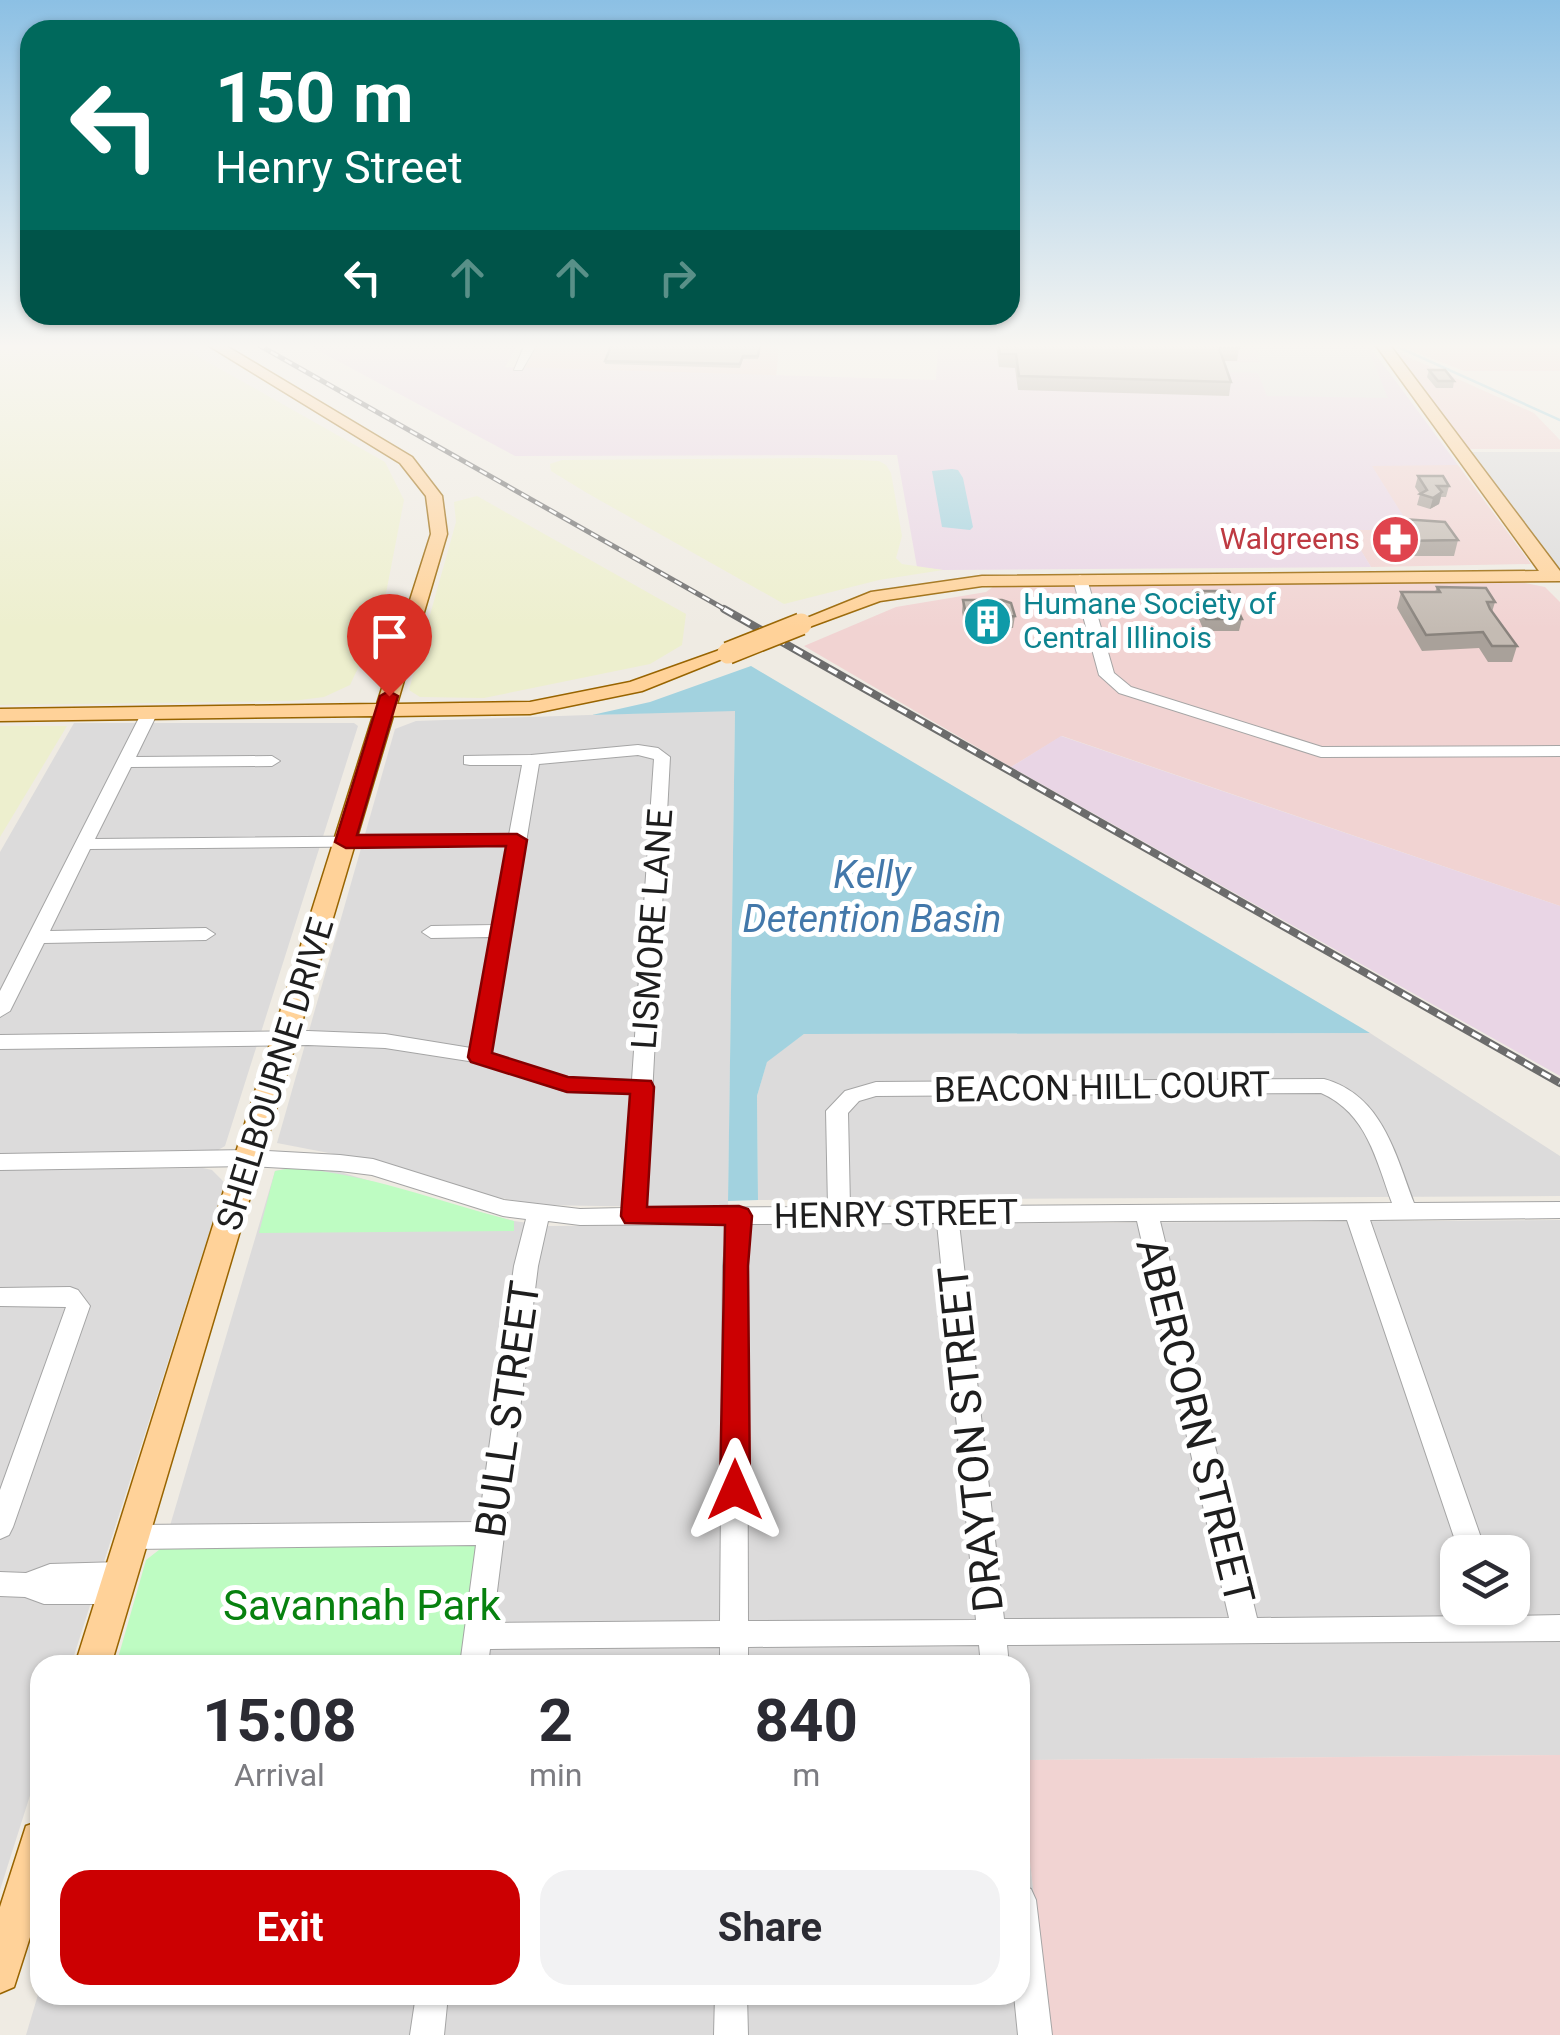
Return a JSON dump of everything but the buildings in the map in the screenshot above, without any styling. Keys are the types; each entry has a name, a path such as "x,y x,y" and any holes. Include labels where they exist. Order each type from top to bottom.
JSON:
{"main road":[{"name":"SHELBOURNE DRIVE","path":"96,1655 439,534 438,513 426,482 374,439"},
{"path":"1452,439 1557,580"},
{"path":"0,716 500,710 565,703 635,687 854,602 903,590 982,580 1557,580"},
{"path":"0,1972 30,1873"}],"street":[{"path":"1080,580 1107,675 1125,690 1321,752 1560,752"},
{"path":"0,1011 149,714"},
{"name":"LISMORE LANE","path":"530,760 645,750 658,754 663,761 634,1216"},
{"path":"470,760 530,760 480,1057"},
{"path":"124,762 272,761"},
{"path":"82,844 517,840"},
{"path":"431,932 501,931"},
{"path":"36,937 206,934"},
{"path":"0,1042 286,1038 385,1041 480,1057 567,1084 642,1087"},
{"name":"BEACON HILL COURT","path":"839,1214 834,1119 842,1103 876,1089 935,1088 1324,1086 1349,1096 1367,1113 1404,1209"},
{"name":"HENRY STREET","path":"0,1162 248,1158 373,1168 482,1203 538,1214 739,1216 1404,1209 1559,1212"},
{"path":"1354,1210 1467,1535"},
{"name":"ABERCORN STREET","path":"1146,1212 1246,1631"},
{"name":"BULL STREET","path":"475,1655 526,1266 538,1214"},
{"name":"DRAYTON STREET","path":"946,1214 994,1655"},
{"path":"734,1655 735,1266 739,1216"},
{"path":"0,1297 75,1299 77,1314 0,1527"},
{"path":"134,1538 490,1534"},
{"path":"13,1584 44,1592 118,1583"},
{"path":"478,1636 1246,1631 1440,1621"},
{"path":"1530,1623 1560,1628"},
{"path":"1030,1990 1035,2035"},
{"path":"427,2035 431,2005"},
{"path":"730,2035 731,2005"}],"shaded area":[{"path":"483,439 1439,439 1458,465 1372,466 1412,530 1349,530 1371,567 943,570 917,567 897,455 515,456"},
{"path":"1460,439 1560,440 1560,449 1467,449"},
{"path":"1470,452 1560,452 1560,574"},
{"path":"1371,465 1458,465 1531,564 1371,567 1348,530 1411,530"},
{"path":"1525,583 1545,587 1560,602 1560,906 1062,736 1011,767 804,646 896,607 986,592 994,586"},
{"path":"735,710 728,1208 537,1205 491,1196 396,1166 277,1143 395,729 416,721"},
{"path":"74,723 358,726 225,1146 213,1153 0,1155 0,852"},
{"path":"1061,736 1560,906 1560,1076 1011,767"},
{"path":"1370,1033 1560,1156 1560,1196 758,1200 757,1096 767,1061 804,1034"},
{"path":"203,1168 212,1170 225,1183 74,1655 30,1655 30,1796 0,1890 0,1170"},
{"path":"275,1171 337,1171 440,1202 549,1226 1560,1220 1560,1755 1030,1760 1030,1655 439,1655 164,1546"},
{"path":"1560,1755 1560,2035 1050,2035 1030,1862 1030,1760"},
{"path":"1030,1862 1050,2035 26,2035 35,2005 1030,2005"}],"green space":[{"path":"0,439 344,439 385,462 404,500 381,619 350,685 324,697 292,701 0,705"},
{"path":"562,460 879,461 886,465 891,473 902,536 896,558 902,564 943,570 879,580 784,604 587,493 551,471 550,464"},
{"path":"477,496 686,614 682,645 650,664 484,698 420,697 409,690 456,522 454,502"},
{"path":"0,726 67,726 0,837"},
{"path":"291,1168 403,1189 514,1221 514,1231 259,1233 275,1171"},
{"name":"Savannah Park","path":"475,1544 465,1655 119,1655 146,1560 164,1546"}],"water":[{"path":"958,470 963,478 973,527 970,530 942,527 932,471"},
{"name":"Kelly Detention Basin","path":"751,666 1370,1033 804,1034 767,1062 757,1096 758,1200 728,1201 735,711 592,715 650,702"}],"railway":[{"path":"425,439 728,611"},
{"path":"724,609 1560,1083"}],"place":[{"name":"Walgreens","path":"1395,539"},
{"name":"Humane Society of Central Illinois","path":"988,621"}],"route":[{"path":"389,696 346,842 517,840 480,1057 567,1084 642,1087 634,1216 739,1216 735,1266 735,1490"}]}
